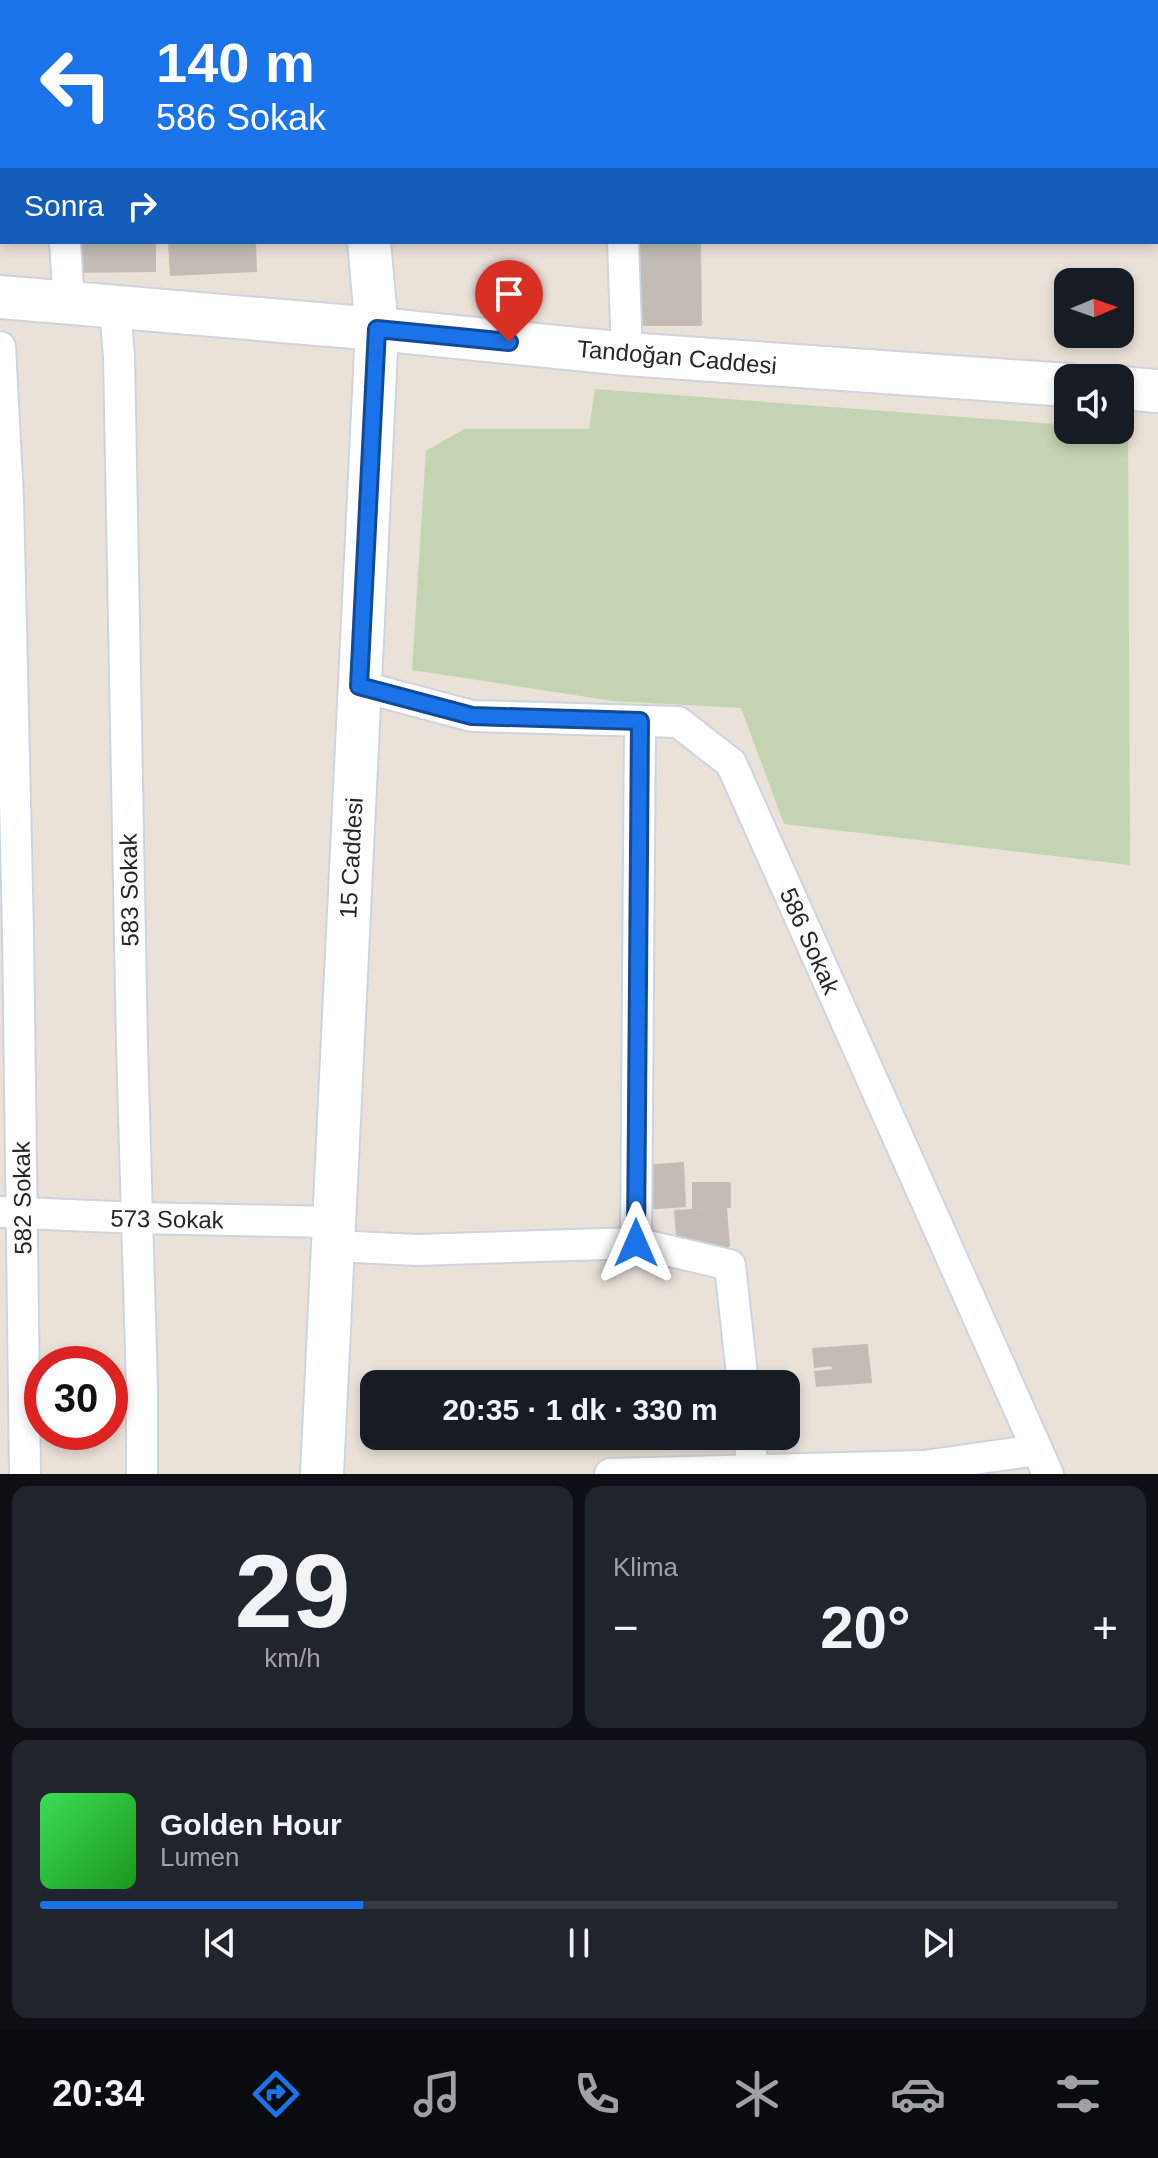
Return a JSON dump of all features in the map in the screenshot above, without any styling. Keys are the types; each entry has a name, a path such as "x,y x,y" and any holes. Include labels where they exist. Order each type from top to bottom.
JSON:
{"street":[{"path":"65,244 69,303"},
{"name":"15 Caddesi","path":"322,1474 377,329 369,244"},
{"path":"623,244 627,354"},
{"name":"Tandoğan Caddesi","path":"0,297 627,354 1054,384"},
{"name":"583 Sokak","path":"115,307 120,372 142,1474"},
{"name":"582 Sokak","path":"0,347 8,498 11,1213 25,1474"},
{"path":"1134,389 1158,391"},
{"name":"586 Sokak","path":"359,686 472,716 678,722 731,763 1043,1462"},
{"path":"636,1243 640,721"},
{"name":"573 Sokak","path":"11,1213 137,1218 333,1234 417,1250 636,1243 730,1265 741,1370"},
{"path":"751,1450 753,1471"},
{"path":"610,1474 859,1471 1043,1462"}],"green space":[{"path":"595,389 1054,424 1054,444 1128,444 1130,865 784,824 741,708 613,701 412,670 426,451 464,429 589,429"}],"building":[{"path":"66,244 155,244 155,271 67,272"},
{"path":"169,244 255,244 256,271 171,275"},
{"path":"641,244 700,244 701,325 641,325"},
{"path":"683,1163 685,1206 645,1209 642,1166"},
{"path":"693,1183 730,1183 730,1207 693,1208"},
{"path":"726,1208 729,1246 678,1249 675,1211"},
{"path":"867,1345 871,1382 817,1386 815,1372 833,1370 832,1365 815,1367 813,1349"}],"route":[{"path":"509,342 377,329 359,686 472,716 640,721 636,1243"}]}
